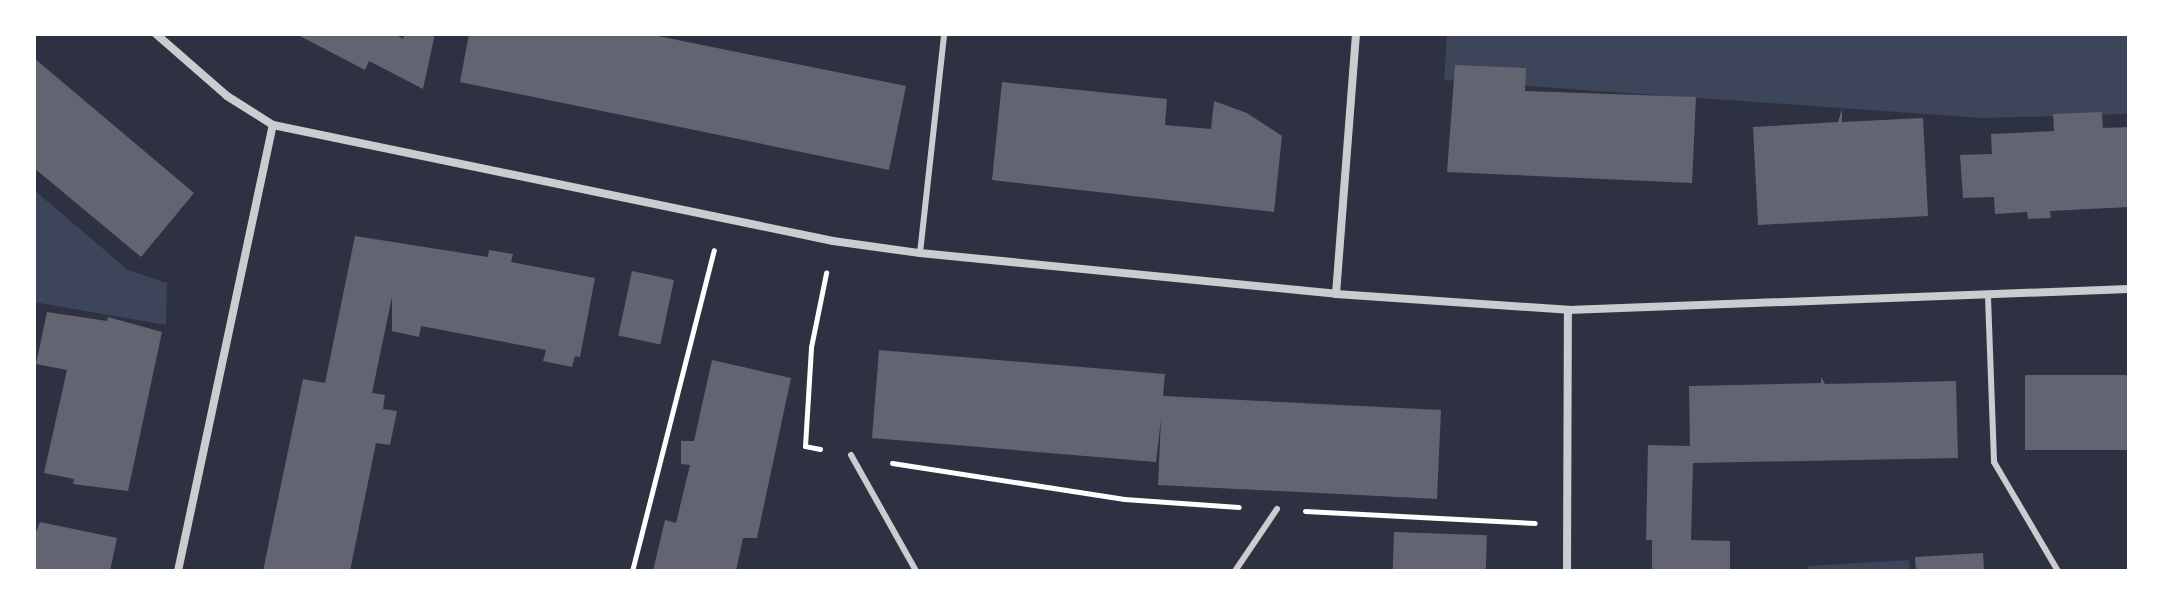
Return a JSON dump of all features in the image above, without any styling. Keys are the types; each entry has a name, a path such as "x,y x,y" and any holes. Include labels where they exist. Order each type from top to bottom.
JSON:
{"street":[{"path":"156,34 227,96 273,125 833,241 920,253 1336,294 1568,310 1988,297 2129,289"},
{"path":"1336,294 1356,34"},
{"path":"178,571 273,125"},
{"path":"1567,571 1568,310"}],"lane":[{"path":"920,253 944,34"},
{"path":"1988,297 1994,462 2058,571"},
{"path":"851,455 916,571"},
{"path":"1235,571 1277,509"}],"path":[{"path":"632,571 722,218"},
{"path":"833,241 811,347 805,446 1124,499 1568,524"}],"shaded area":[{"path":"1447,34 2129,34 2129,114 1982,118 1444,80"},
{"path":"34,190 128,270 167,283 166,325 34,302"},
{"path":"1909,560 1910,571 1808,571 1808,566"}],"building":[{"path":"296,34 395,34 403,39 405,34 435,34 423,89 369,61 365,70"},
{"path":"469,34 648,34 906,86 889,170 460,82"},
{"path":"34,58 194,193 141,257 34,168"},
{"path":"1455,65 1526,68 1525,91 1696,97 1692,183 1447,172"},
{"path":"1002,82 1167,99 1165,125 1211,129 1214,101 1247,113 1282,136 1274,212 992,180"},
{"path":"1842,109 1842,122 1923,118 1928,216 1758,225 1753,127 1838,122"},
{"path":"2102,112 2103,128 2129,127 2129,207 2050,211 2051,218 2028,219 2027,212 1995,214 1994,197 1963,198 1960,155 1992,154 1991,134 2054,131 2053,114"},
{"path":"355,236 488,257 489,250 513,254 511,262 595,278 580,357 575,356 572,367 543,361 546,350 421,326 419,337 392,331 392,297 372,393 385,395 383,409 397,411 390,445 376,443 350,571 263,571 303,379 325,383"},
{"path":"632,271 674,280 660,344 618,336"},
{"path":"47,312 107,321 108,317 162,332 128,491 73,484 74,479 44,473 67,370 36,364"},
{"path":"879,350 1165,374 1163,396 1441,410 1437,499 1158,485 1161,419 1156,462 872,438"},
{"path":"712,360 791,378 757,538 743,538 736,571 653,571 665,520 676,523 690,465 681,464 681,441 694,441"},
{"path":"2025,375 2129,375 2129,450 2025,450"},
{"path":"1821,377 1825,384 1956,381 1958,458 1693,463 1691,540 1730,541 1730,571 1652,571 1652,540 1646,540 1648,445 1690,446 1689,386 1821,383"},
{"path":"40,522 117,538 110,571 34,571 34,537"},
{"path":"1394,532 1487,535 1486,571 1393,571"},
{"path":"1983,553 1984,571 1916,571 1915,557"}]}
